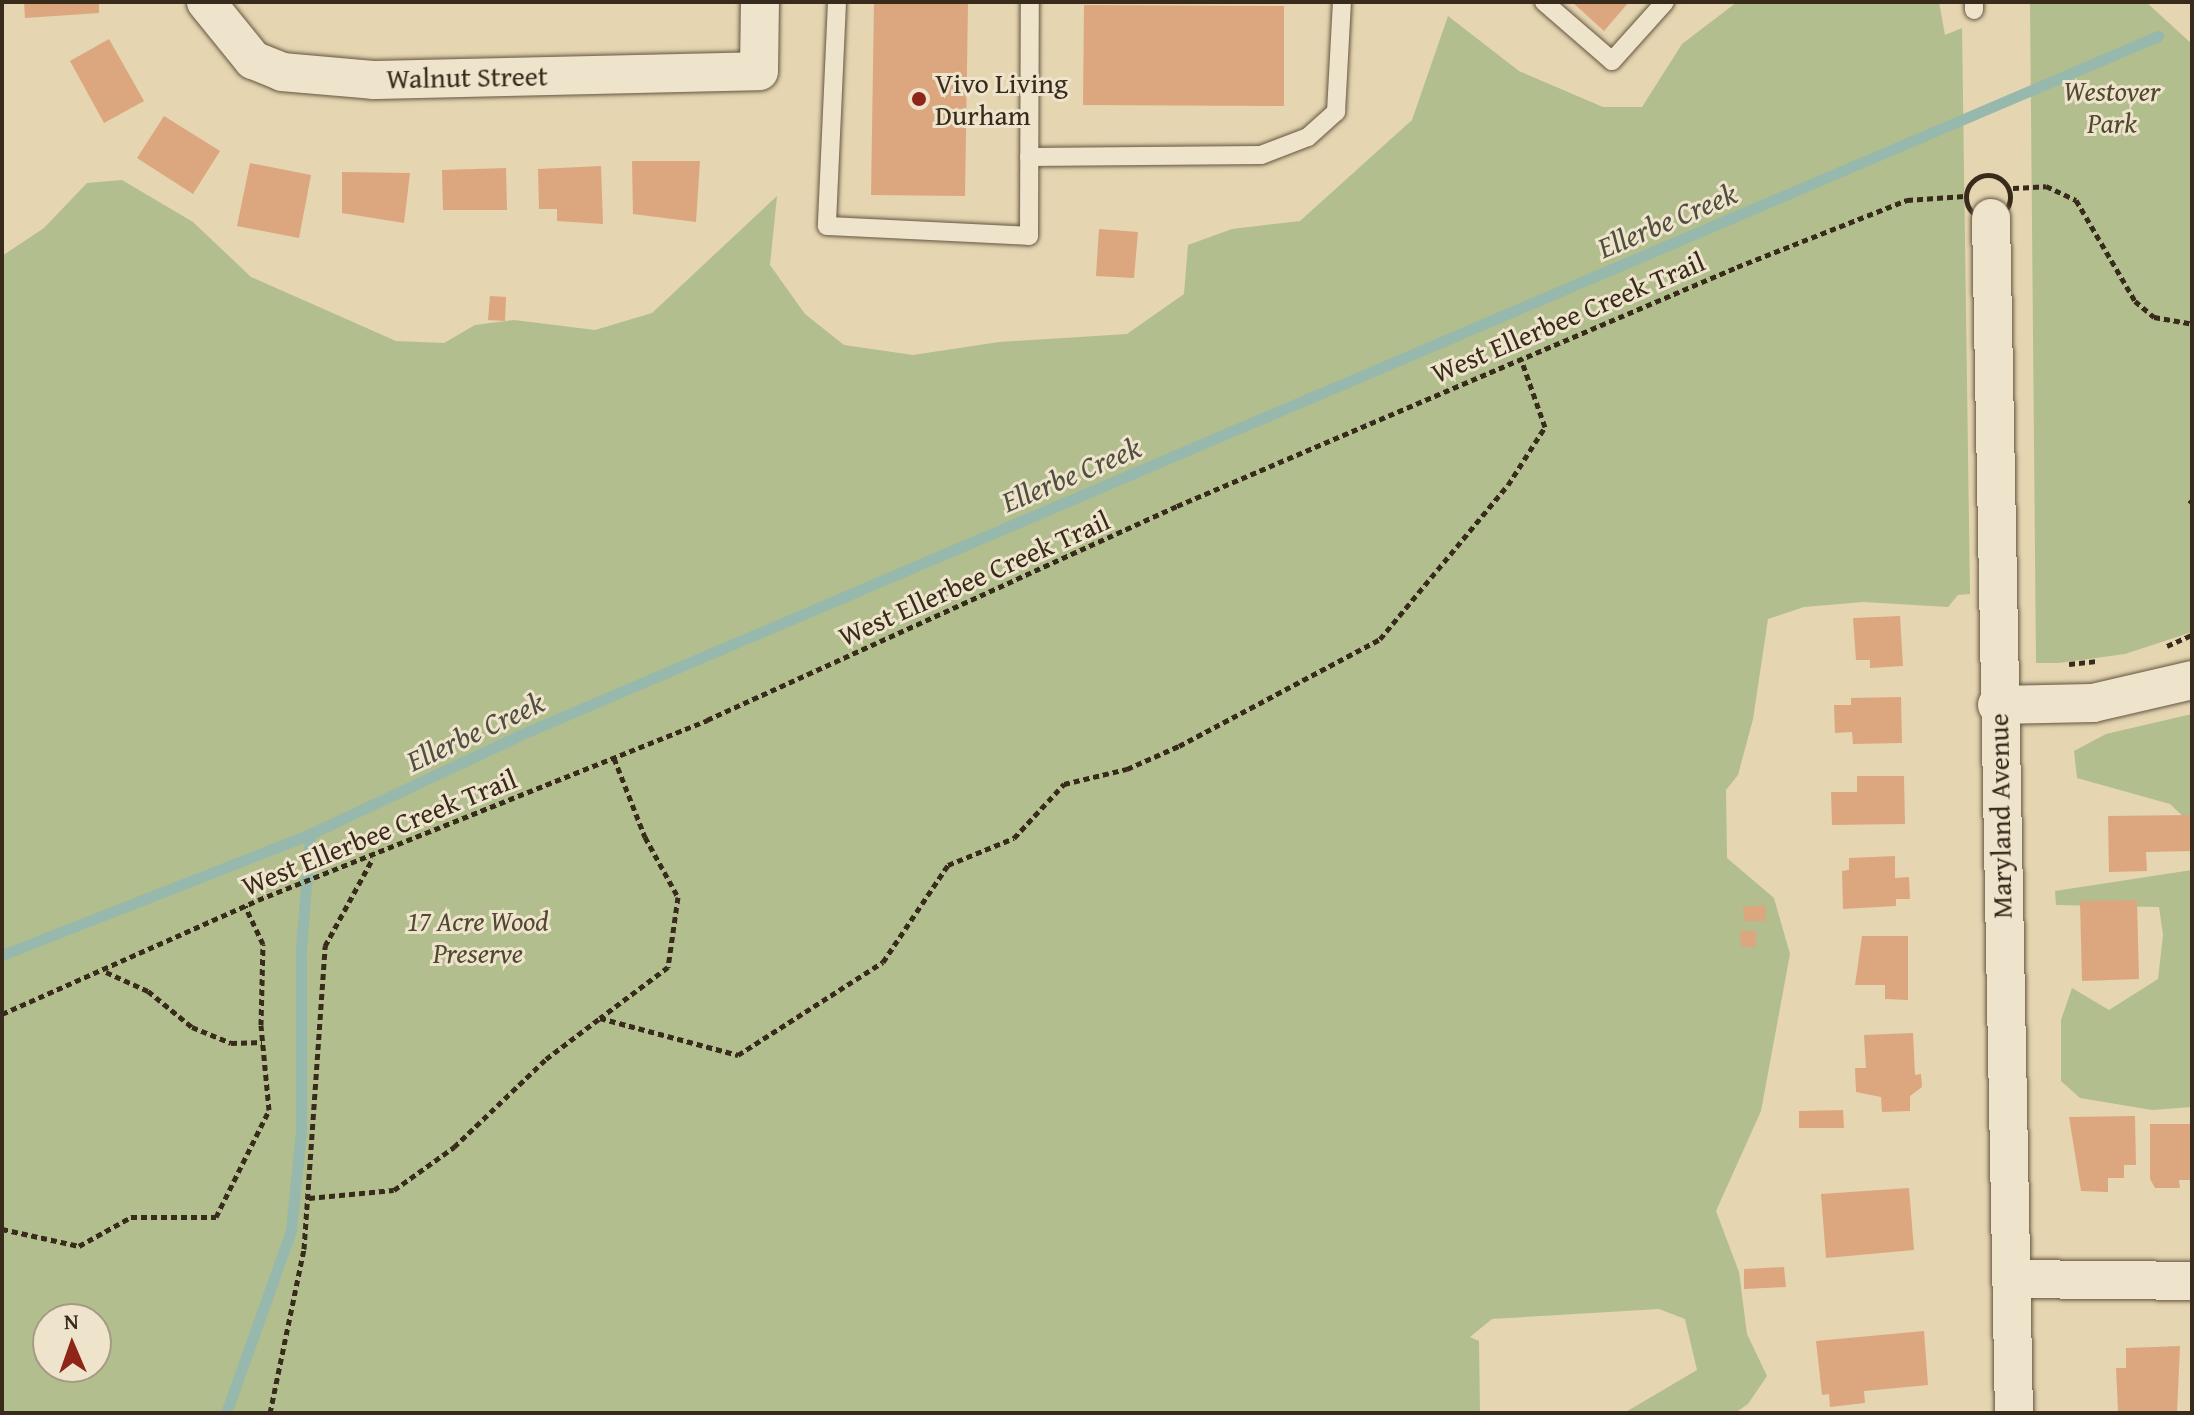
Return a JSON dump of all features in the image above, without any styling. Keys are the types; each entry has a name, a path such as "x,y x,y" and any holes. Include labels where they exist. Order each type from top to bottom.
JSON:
{"street":[{"name":"Walnut Street","path":"206,2 253,60 318,78 759,71 760,2"},
{"name":"Maryland Avenue","path":"1988,201 2014,1413"},
{"path":"1997,705 2093,703 2149,695 2192,680"},
{"path":"2012,1279 2192,1281"}],"lane":[{"path":"837,2 827,226 1029,236 1030,2"},
{"path":"1029,157 1261,155 1308,137 1336,112 1342,2"},
{"path":"1544,2 1612,61 1665,2"}],"path":[{"name":"West Ellerbee Creek Trail","path":"2,1014 105,972 258,900 373,858 614,758 1521,359 1907,200 1988,201 2046,186 2076,200 2135,301 2154,317 2192,324"},
{"path":"600,1018 738,1055 883,962 948,865 1014,838 1064,784 1127,769 1179,746 1380,639 1508,485 1545,427 1521,359"},
{"path":"2161,648 2192,635"},
{"path":"2055,665 2117,657"},
{"path":"309,1198 394,1190 454,1147 546,1059 668,967 678,897 645,837 614,758"},
{"path":"270,1413 309,1198 325,946 373,858"},
{"path":"2,1229 79,1246 131,1217 216,1217 269,1110 262,1042 263,944 245,906"},
{"path":"105,972 148,991 192,1027 231,1043 262,1042"}],"green space":[{"name":"17 Acre Wood Preserve","path":"1737,2 1939,2 1945,35 1962,28 1970,594 1958,595 1948,607 1863,602 1804,607 1768,619 1753,719 1738,775 1726,790 1727,858 1774,898 1790,954 1761,1111 1716,1211 1739,1272 1747,1334 1767,1376 1748,1404 1735,1413 1624,1413 1697,1370 1685,1319 1659,1309 1492,1319 1470,1337 1479,1341 1480,1413 2,1413 2,256 44,228 87,183 122,180 193,222 251,277 396,341 444,343 475,325 514,320 595,330 652,313 777,196 770,265 805,314 844,345 913,355 999,342 1127,334 1184,294 1188,245 1232,229 1300,221 1412,120 1448,16 1519,71 1603,107 1642,107 1682,44"},
{"name":"Westover Park","path":"2030,2 2146,2 2192,44 2192,632 2125,654 2059,663 2036,663"},
{"path":"2192,714 2192,825 2170,804 2077,778 2074,751 2106,734"},
{"path":"2192,870 2192,1107 2152,1110 2080,1098 2061,1081 2061,1020 2072,988 2109,1010 2158,979 2163,935 2159,907 2056,905 2055,891"}],"building":[{"path":"24,2 99,2 99,13 25,18"},
{"name":"Vivo Living Durham","path":"874,2 968,2 965,196 871,195"},
{"path":"1572,2 1629,2 1604,31"},
{"path":"1084,5 1284,6 1284,106 1083,105"},
{"path":"109,39 144,101 104,123 70,61"},
{"path":"164,116 220,151 193,194 137,158"},
{"path":"632,161 700,161 696,222 633,214"},
{"path":"250,163 311,175 299,238 237,226"},
{"path":"601,166 603,224 557,221 557,209 539,209 538,169"},
{"path":"506,168 507,210 443,210 442,170"},
{"path":"342,172 410,173 404,223 342,213"},
{"path":"1099,229 1138,232 1134,278 1096,276"},
{"path":"490,296 506,297 505,321 488,320"},
{"path":"1900,616 1903,666 1870,668 1870,660 1856,660 1853,618"},
{"path":"1901,697 1902,743 1853,744 1852,732 1835,733 1834,705 1851,705 1851,698"},
{"path":"1857,776 1904,776 1905,824 1832,825 1831,792 1857,792"},
{"path":"2192,815 2192,851 2146,852 2147,871 2109,872 2108,816"},
{"path":"1895,856 1895,878 1909,877 1910,899 1896,899 1896,906 1843,909 1842,871 1849,870 1849,858"},
{"path":"2137,900 2139,979 2082,981 2080,901"},
{"path":"1765,905 1766,921 1744,921 1743,907"},
{"path":"1740,931 1756,931 1756,947 1741,947"},
{"path":"1862,936 1908,936 1908,1000 1885,999 1885,985 1855,985"},
{"path":"1913,1033 1915,1075 1921,1074 1922,1087 1910,1096 1910,1111 1882,1112 1881,1097 1856,1092 1855,1068 1866,1068 1864,1035"},
{"path":"1843,1110 1844,1128 1799,1128 1799,1111"},
{"path":"2135,1116 2136,1165 2124,1165 2124,1178 2108,1178 2108,1192 2081,1191 2069,1117"},
{"path":"2150,1124 2192,1124 2192,1180 2179,1180 2180,1188 2155,1188 2150,1179"},
{"path":"1909,1188 1914,1250 1826,1258 1821,1194"},
{"path":"1784,1267 1786,1287 1744,1289 1744,1269"},
{"path":"1924,1331 1928,1385 1864,1391 1865,1403 1830,1407 1829,1394 1822,1395 1816,1341"},
{"path":"2180,1346 2177,1413 2118,1411 2116,1368 2126,1368 2126,1348"}],"waterway":[{"name":"Ellerbe Creek","path":"2,955 310,834 520,735 2158,36"},
{"path":"226,1413 291,1230 301,1132 301,949 310,834"}],"place":[{"name":"Vivo Living Durham","path":"919,99"}]}
